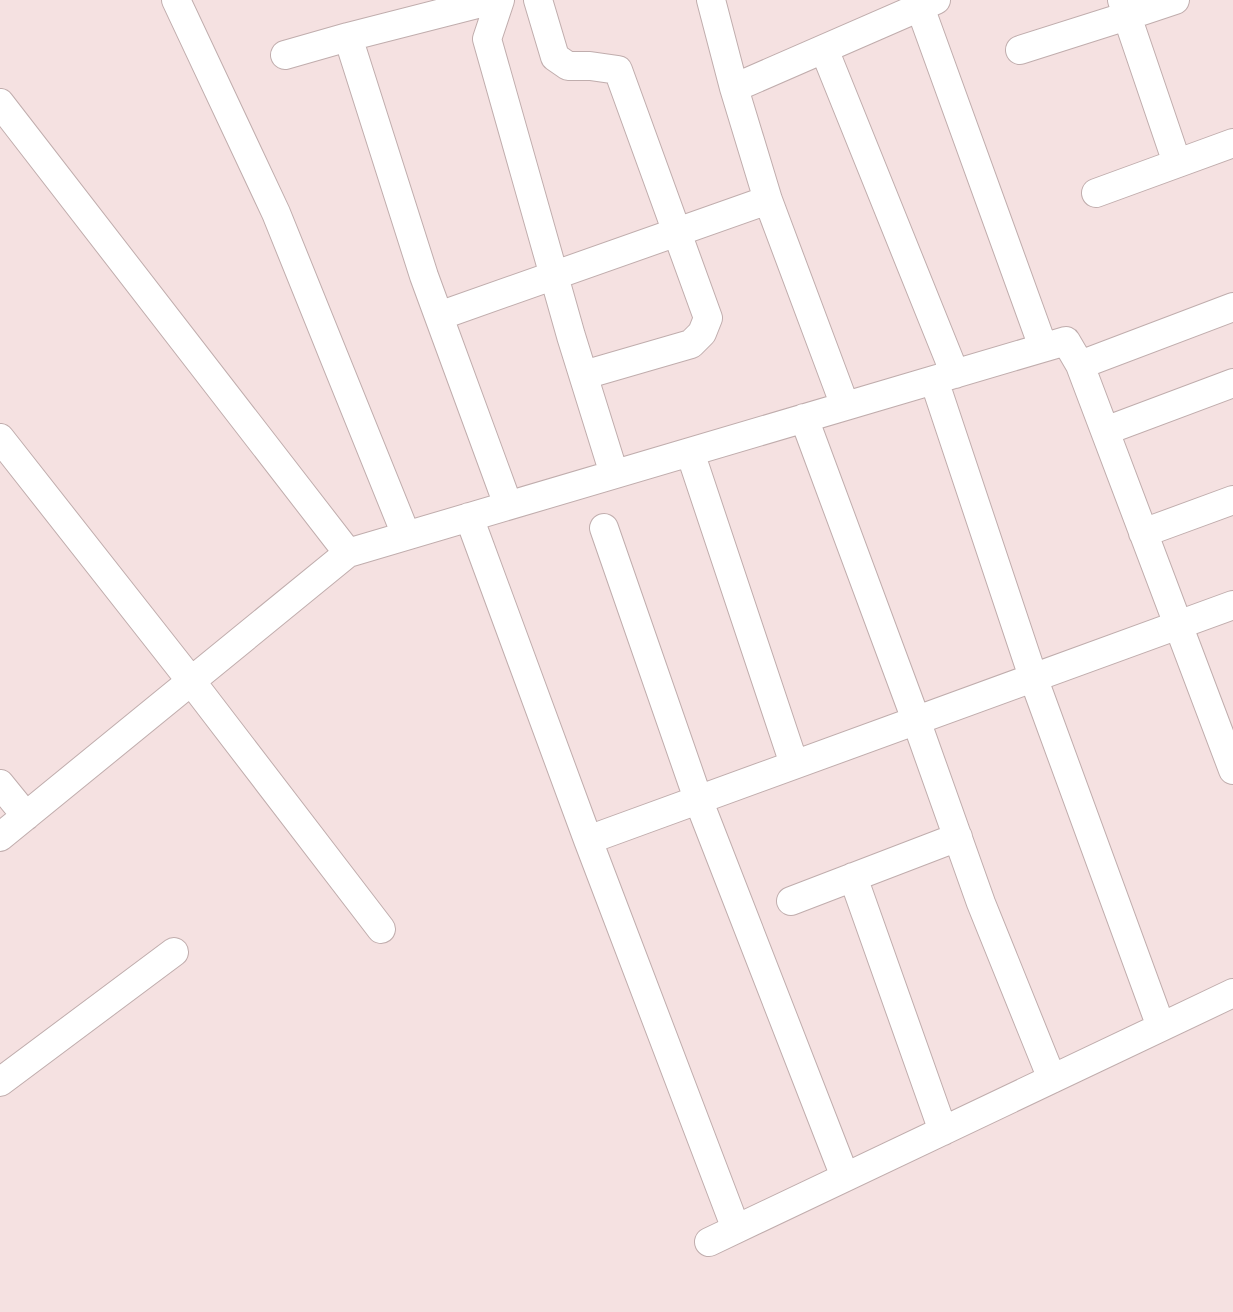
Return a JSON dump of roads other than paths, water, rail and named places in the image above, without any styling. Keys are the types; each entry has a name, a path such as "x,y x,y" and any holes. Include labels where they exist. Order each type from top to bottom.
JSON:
{"street":[{"path":"176,0 276,213 406,535"},
{"path":"285,55 492,0"},
{"path":"500,0 487,39 571,336 614,474"},
{"path":"538,0 555,57 568,66 590,66 618,70 708,318 702,333 691,344 584,375"},
{"path":"711,0 734,88 768,200 845,406"},
{"path":"1020,50 1124,8 1175,0"},
{"path":"734,88 928,3 1043,347"},
{"path":"1124,8 1177,164"},
{"path":"348,37 424,276 508,505"},
{"path":"824,49 944,377 1033,678 1161,1028"},
{"path":"0,103 348,553"},
{"path":"1096,193 1233,142"},
{"path":"439,316 768,200"},
{"path":"1080,365 1233,307"},
{"path":"0,837 348,553 1066,341 1080,365 1178,625 1227,739 1233,770"},
{"path":"1105,431 1233,383"},
{"path":"804,418 916,720 981,903 1052,1079"},
{"path":"0,438 191,681 381,929"},
{"path":"690,452 794,764"},
{"path":"1143,533 1233,500"},
{"path":"469,517 588,840 736,1229"},
{"path":"604,528 698,799 845,1177"},
{"path":"588,840 1233,605"},
{"path":"0,784 26,816"},
{"path":"791,901 958,837"},
{"path":"853,877 943,1131"},
{"path":"0,1082 174,952"},
{"path":"709,1242 1233,993"}]}
